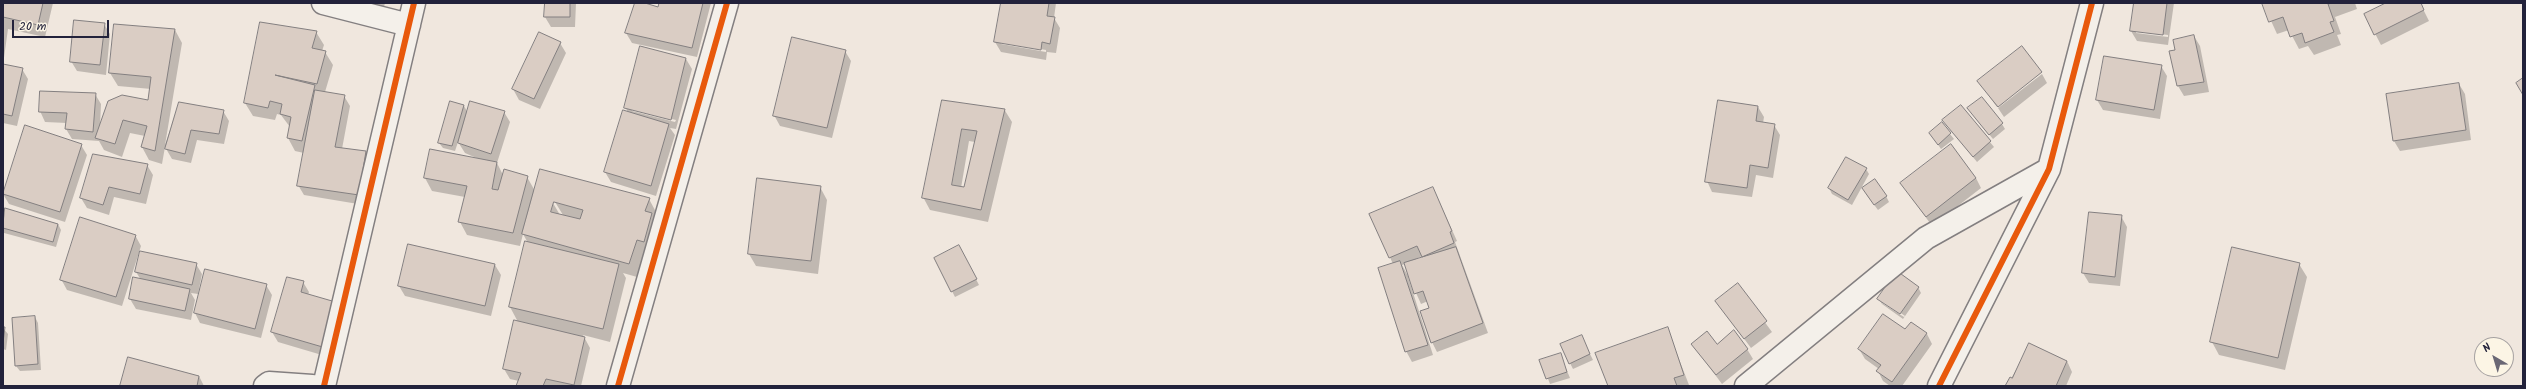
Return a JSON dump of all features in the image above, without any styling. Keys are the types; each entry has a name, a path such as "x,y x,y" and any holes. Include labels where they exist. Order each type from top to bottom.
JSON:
{"street":[{"path":"323,3 409,25"},
{"path":"324,386 414,3"},
{"path":"618,386 727,3"},
{"path":"1938,386 2049,169 2092,3"},
{"path":"1746,386 1926,238 2049,169"},
{"path":"265,386 269,383 312,386"}],"building":[{"path":"3,3 43,3 38,25 3,17"},
{"path":"545,3 570,3 570,17 544,17"},
{"path":"635,3 645,3 658,7 659,3 703,3 692,48 625,33"},
{"path":"1001,3 1049,3 1047,16 1055,17 1050,44 1042,42 1041,50 994,42"},
{"path":"2134,3 2167,3 2163,35 2130,31"},
{"path":"2262,3 2332,3 2328,4 2334,21 2330,22 2334,32 2305,43 2302,33 2290,37 2283,17 2269,22"},
{"path":"2386,3 2421,3 2424,10 2374,35 2364,14"},
{"path":"74,20 105,23 100,65 70,62"},
{"path":"260,22 317,31 312,48 326,51 317,84 275,75 315,85 302,141 287,138 291,117 280,114 282,104 270,101 268,108 244,103"},
{"path":"114,24 175,29 155,151 141,147 147,126 123,120 115,144 95,138 108,101 122,95 148,100 151,77 109,73"},
{"path":"539,32 561,42 534,99 512,89"},
{"path":"2194,35 2204,82 2177,86 2169,51 2175,50 2173,40"},
{"path":"792,37 846,50 827,128 773,116"},
{"path":"640,46 686,58 671,120 624,108"},
{"path":"2022,46 2042,72 1998,107 1977,81"},
{"path":"2104,56 2162,65 2154,110 2096,100"},
{"path":"3,64 23,68 12,116 3,114"},
{"path":"2523,78 2523,95 2516,83"},
{"path":"2459,83 2466,130 2393,141 2386,94"},
{"path":"315,90 345,95 335,147 366,151 359,195 297,186"},
{"path":"40,91 96,93 93,132 65,129 67,113 39,112"},
{"path":"1982,97 2003,123 1989,135 1967,108"},
{"path":"942,100 1005,109 981,210 922,198","holes":["962,129 977,131 964,187 952,185"]},
{"path":"1718,100 1758,106 1756,121 1775,124 1768,168 1750,165 1747,188 1705,182"},
{"path":"450,101 464,105 452,146 438,143"},
{"path":"470,101 505,111 491,154 458,143"},
{"path":"179,102 224,110 219,134 191,130 185,154 165,149"},
{"path":"1961,105 1991,141 1973,157 1942,120"},
{"path":"623,110 669,124 651,186 604,172"},
{"path":"1942,122 1951,133 1938,145 1929,133"},
{"path":"25,125 82,144 60,212 3,194"},
{"path":"1951,144 1976,178 1926,217 1900,183"},
{"path":"430,149 497,162 492,189 498,190 504,169 528,176 513,233 458,222 467,186 424,178"},
{"path":"93,154 148,164 140,194 109,187 103,205 80,198"},
{"path":"1846,157 1867,168 1848,200 1828,188"},
{"path":"540,169 650,198 645,211 652,213 644,242 637,240 629,264 522,234","holes":["554,202 583,210 580,219 551,212"]},
{"path":"757,178 821,186 811,261 748,254"},
{"path":"1875,179 1887,196 1874,205 1862,188"},
{"path":"1433,187 1452,231 1450,232 1454,243 1422,257 1417,246 1389,258 1369,214"},
{"path":"5,208 58,224 53,242 3,228"},
{"path":"2089,212 2122,215 2115,277 2082,273"},
{"path":"80,217 136,235 116,297 60,280"},
{"path":"525,241 619,264 603,329 509,307"},
{"path":"408,244 495,264 485,306 398,286"},
{"path":"959,245 977,279 951,292 934,258"},
{"path":"1456,247 1483,323 1431,343 1420,311 1429,308 1423,291 1414,294 1404,263"},
{"path":"2232,247 2300,263 2278,358 2210,342"},
{"path":"140,251 197,263 192,285 135,272"},
{"path":"1400,261 1428,345 1405,352 1378,268"},
{"path":"205,269 267,284 255,329 194,313"},
{"path":"1897,271 1919,287 1900,314 1877,299"},
{"path":"133,277 190,289 185,311 129,299"},
{"path":"287,277 304,281 301,292 339,303 326,348 271,332"},
{"path":"1738,283 1767,321 1744,339 1715,301"},
{"path":"1883,314 1905,329 1911,322 1927,333 1892,382 1876,371 1881,365 1858,349"},
{"path":"35,316 38,364 15,366 12,318"},
{"path":"514,320 585,337 574,385 546,379 543,386 516,386 521,373 503,369"},
{"path":"3,327 5,327 3,343"},
{"path":"1668,327 1684,375 1674,378 1677,386 1608,386 1595,353"},
{"path":"1734,330 1748,349 1716,375 1691,344 1707,331 1717,344"},
{"path":"1582,335 1590,354 1569,364 1560,344"},
{"path":"2029,343 2067,361 2056,386 2005,386 2010,377 2012,378"},
{"path":"1561,353 1567,372 1546,379 1539,360"},
{"path":"128,357 199,376 197,386 120,386"}],"cycle path":[{"path":"324,386 414,3"},
{"path":"618,386 727,3"},
{"path":"1939,386 2049,169 2092,3"}]}
